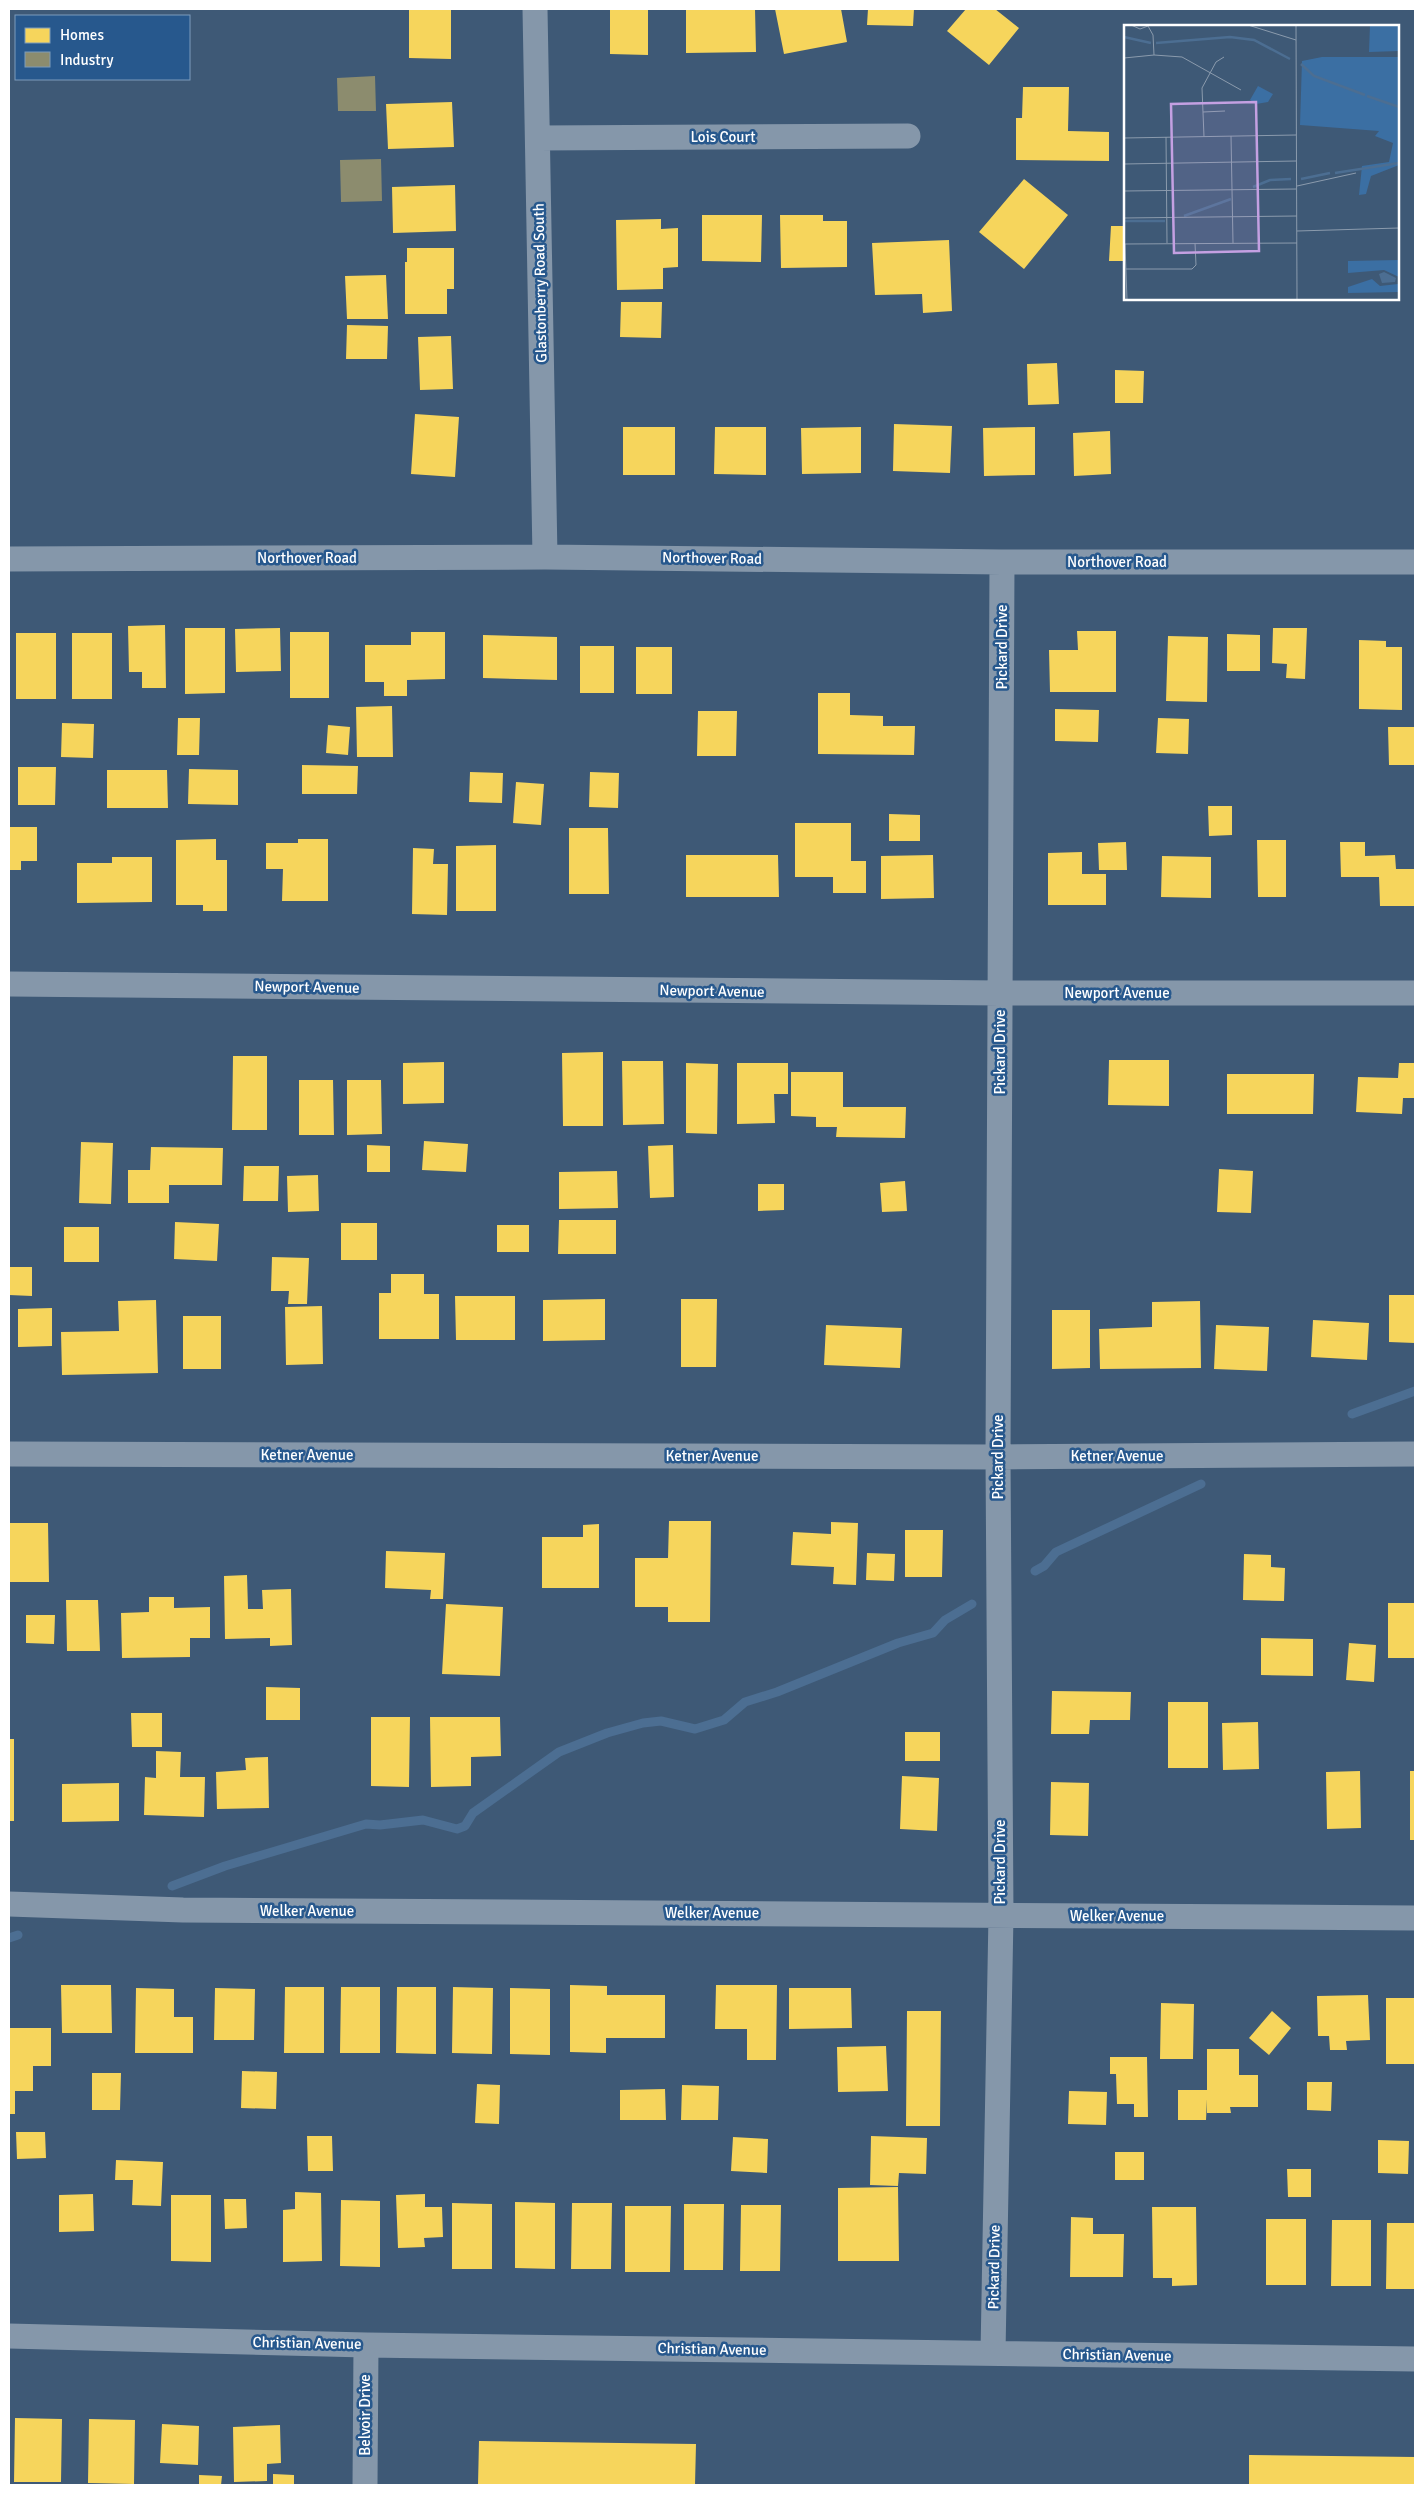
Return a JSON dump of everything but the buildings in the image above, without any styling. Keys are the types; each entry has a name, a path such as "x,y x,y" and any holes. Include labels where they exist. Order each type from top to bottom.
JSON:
{"street":[{"name":"Glastonberry Road South","path":"535,9 545,557"},
{"name":"Lois Court","path":"538,138 908,136"},
{"name":"Northover Road","path":"9,559 545,557 1002,562 1415,562"},
{"name":"Pickard Drive","path":"993,2353 1001,1915 998,1457 1002,562"},
{"name":"Newport Avenue","path":"9,984 1000,993 1415,993"},
{"name":"Ketner Avenue","path":"9,1454 998,1457 1415,1454"},
{"name":"Welker Avenue","path":"9,1904 183,1910 1415,1918"},
{"name":"Christian Avenue","path":"9,2336 366,2344 1415,2359"},
{"name":"Belvoir Drive","path":"365,2485 366,2344"}],"waterway":[{"path":"1352,1414 1415,1391"},
{"path":"1035,1571 1044,1566 1056,1552 1201,1484"},
{"path":"172,1886 225,1866 366,1824 380,1825 423,1820 457,1829 465,1826 473,1813 559,1752 607,1733 643,1723 661,1721 695,1729 724,1720 745,1702 777,1692 898,1643 933,1633 945,1620 972,1604"},
{"path":"9,1938 18,1935"}]}
